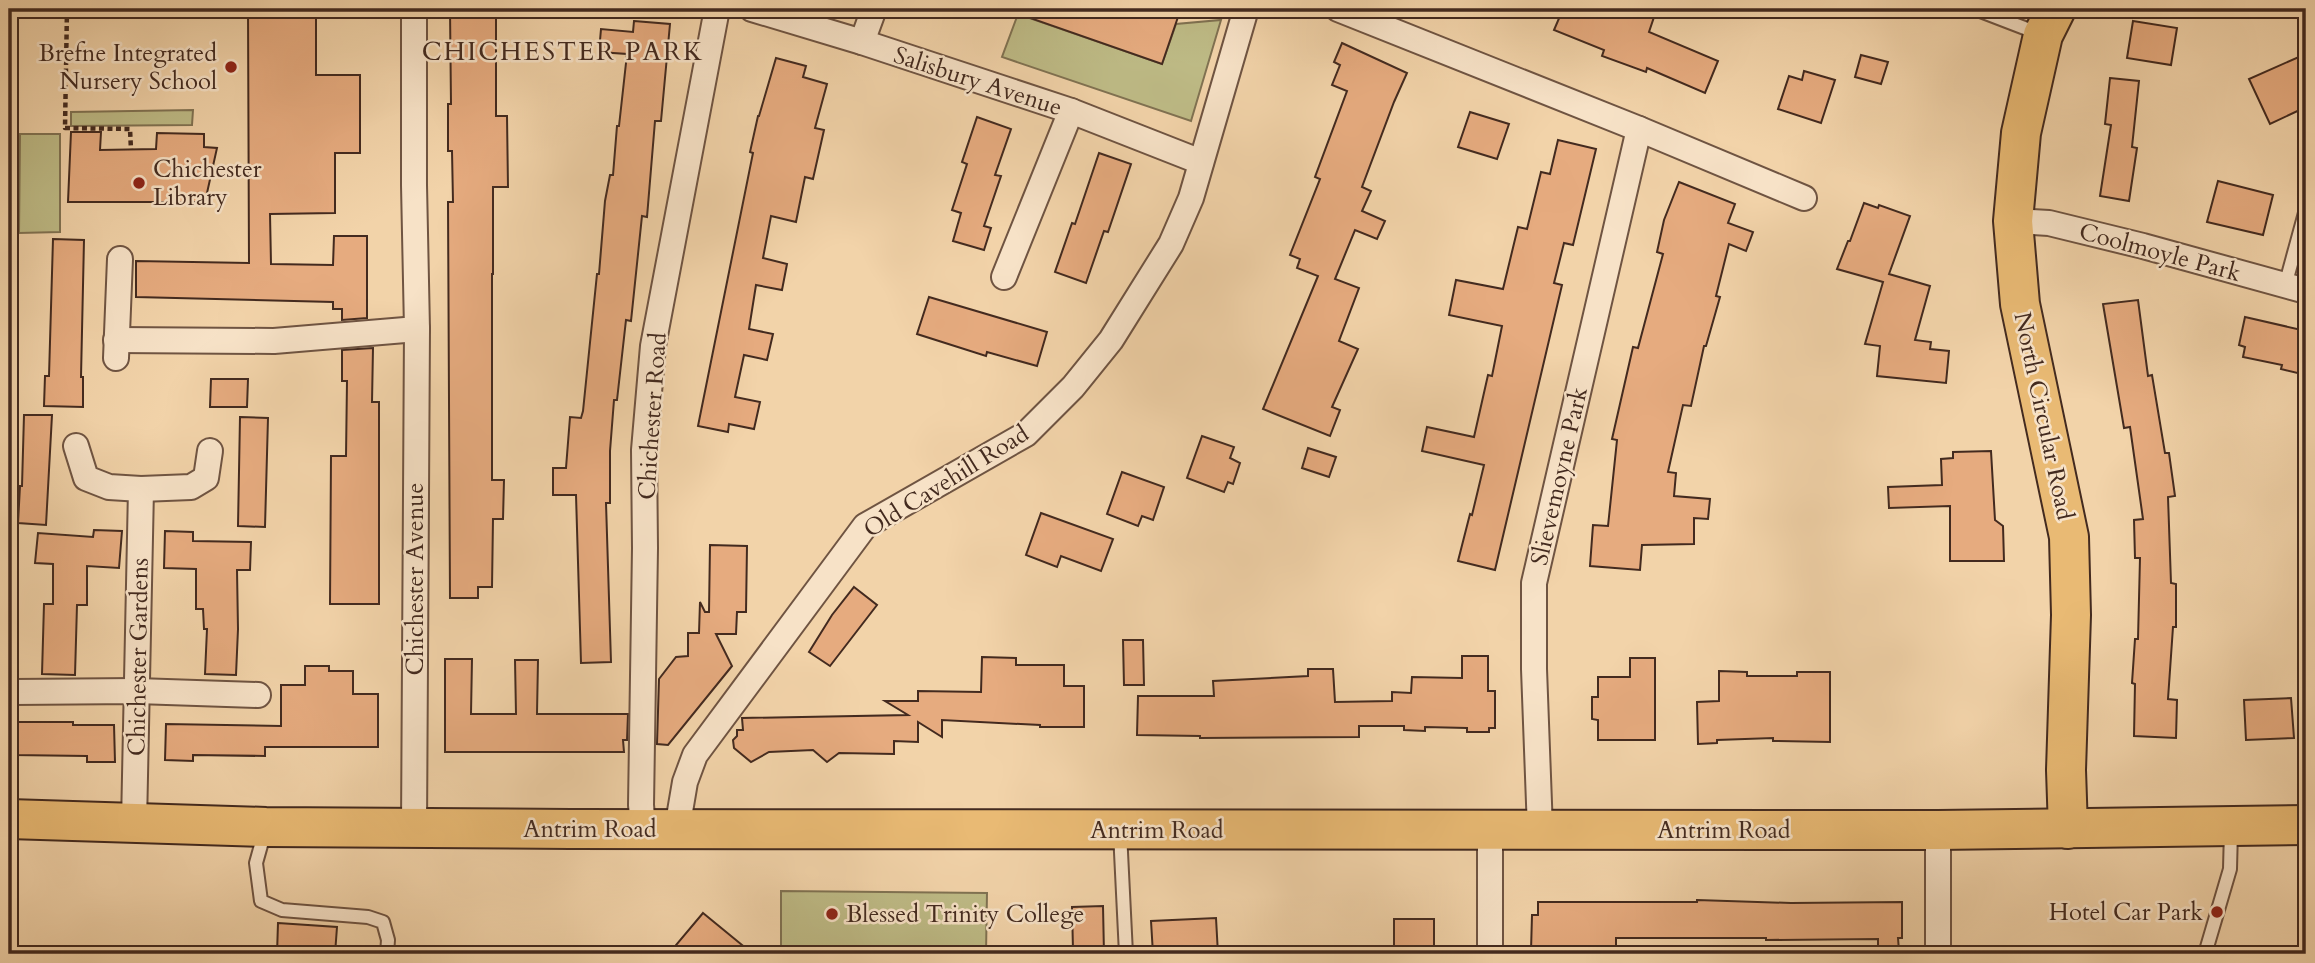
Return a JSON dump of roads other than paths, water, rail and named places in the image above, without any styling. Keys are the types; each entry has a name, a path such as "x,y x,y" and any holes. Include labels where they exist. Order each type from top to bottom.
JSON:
{"main road":[{"name":"North Circular Road","path":"2050,22 2021,133 2013,221 2020,304 2069,537 2071,615 2066,770 2068,829"},
{"name":"Antrim Road","path":"9,819 266,827 660,829 1938,830 2306,825"}],"street":[{"name":"Chichester Avenue","path":"414,9 414,828"},
{"name":"Chichester Road","path":"660,829 641,805 644,450 653,346 717,9"},
{"name":"Salisbury Avenue","path":"752,9 1071,111 1201,162"},
{"path":"862,42 874,9"},
{"path":"1338,9 1804,198"},
{"name":"Old Cavehill Road","path":"660,829 685,782 695,755 865,526 1026,433 1073,387 1111,340 1171,244 1191,198 1245,13"},
{"path":"1004,277 1071,111"},
{"name":"Slievemoyne Park","path":"1540,830 1534,583 1639,129"},
{"name":"Coolmoyle Park","path":"2013,221 2062,226 2296,289"},
{"path":"120,259 116,349 274,341 416,329"},
{"path":"76,446 86,478 108,487 141,489 191,487 206,478 210,451"},
{"name":"Chichester Gardens","path":"134,824 141,489"},
{"path":"13,692 137,691 258,695"},
{"path":"1490,829 1490,954"},
{"path":"1938,830 1938,954"}],"lane":[{"path":"1975,9 2050,22"},
{"path":"2296,289 2306,209"},
{"path":"2205,954 2230,869 2231,826"},
{"path":"266,827 256,863 261,901 282,910 368,917 383,922 388,940 387,954"},
{"path":"1120,830 1126,954"}],"place":[{"name":"Brefne Integrated Nursery School","path":"231,67"},
{"name":"Chichester Library","path":"139,183"},
{"name":"Hotel Car Park","path":"2217,912"},
{"name":"Blessed Trinity College","path":"832,914"}],"district":[{"name":"CHICHESTER PARK","path":"563,51"}]}
